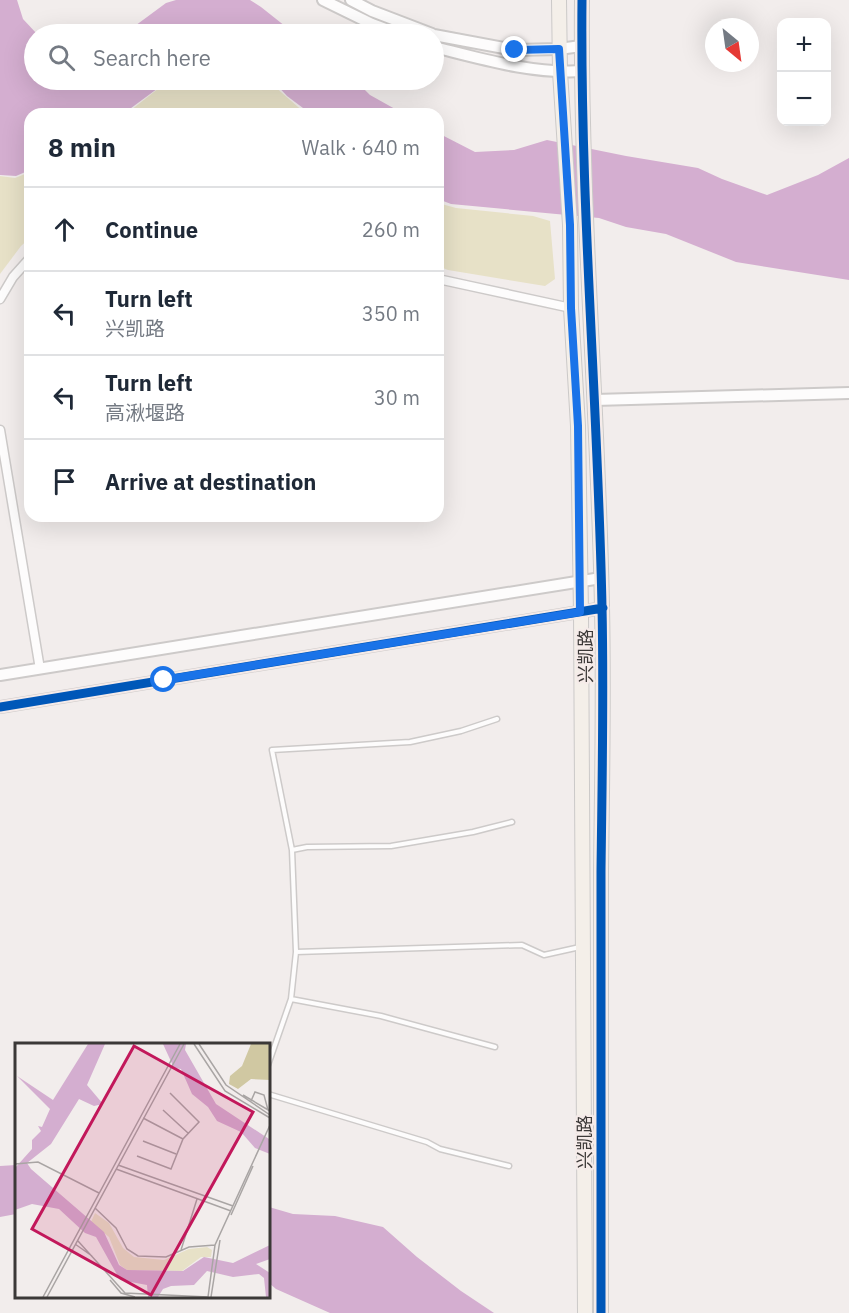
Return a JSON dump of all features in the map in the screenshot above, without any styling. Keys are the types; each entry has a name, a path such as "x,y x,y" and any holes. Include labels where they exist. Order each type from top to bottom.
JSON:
{"main road":[{"name":"兴凯路","path":"559,0 560,72 570,225 571,308 578,426 585,1313"},
{"name":"兴凯路","path":"582,0 581,46 586,225 603,608 601,1313"}],"street":[{"path":"323,0 372,24"},
{"path":"351,0 405,24"},
{"path":"444,37 515,50 581,46"},
{"path":"444,49 510,65 560,72 582,71"},
{"path":"0,298 24,265"},
{"path":"444,280 571,308"},
{"path":"595,399 849,393"},
{"path":"0,430 40,669"},
{"path":"0,675 601,578"},
{"path":"0,707 603,608"}],"lane":[{"path":"270,1059 291,999 296,952 292,850 272,750 410,742 461,731 497,719"},
{"path":"292,850 307,847 391,846 473,832 512,822"},
{"path":"296,952 522,945 544,955 583,946"},
{"path":"291,999 381,1016 495,1047"},
{"path":"270,1095 427,1142 440,1149 509,1166"}],"shaded area":[{"path":"0,0 17,0 23,19 28,24 24,24 24,90 155,90 131,108 24,108 24,173 16,176 0,175"},
{"path":"176,0 250,0 282,24 138,24 166,3"},
{"path":"156,90 279,90 299,108 134,108"},
{"path":"281,90 365,90 393,108 303,108"},
{"path":"444,136 475,152 514,150 547,140 698,168 767,195 818,175 849,158 849,280 736,262 666,234 626,227 599,218 451,204 444,201"},
{"path":"24,174 24,243 0,274 0,176 15,178"},
{"path":"444,205 533,216 550,221 555,279 545,286 444,268"},
{"path":"15,1165 15,1214 0,1217 0,1166"},
{"path":"270,1207 293,1214 335,1216 383,1227 417,1257 494,1313 330,1313 276,1289 270,1284"}],"cycle path":[{"path":"582,0 586,227 603,640 601,1313"},
{"path":"0,707 603,608"}],"route":[{"path":"164,680 580,612 578,426 571,308 570,225 559,49 515,50"}]}
